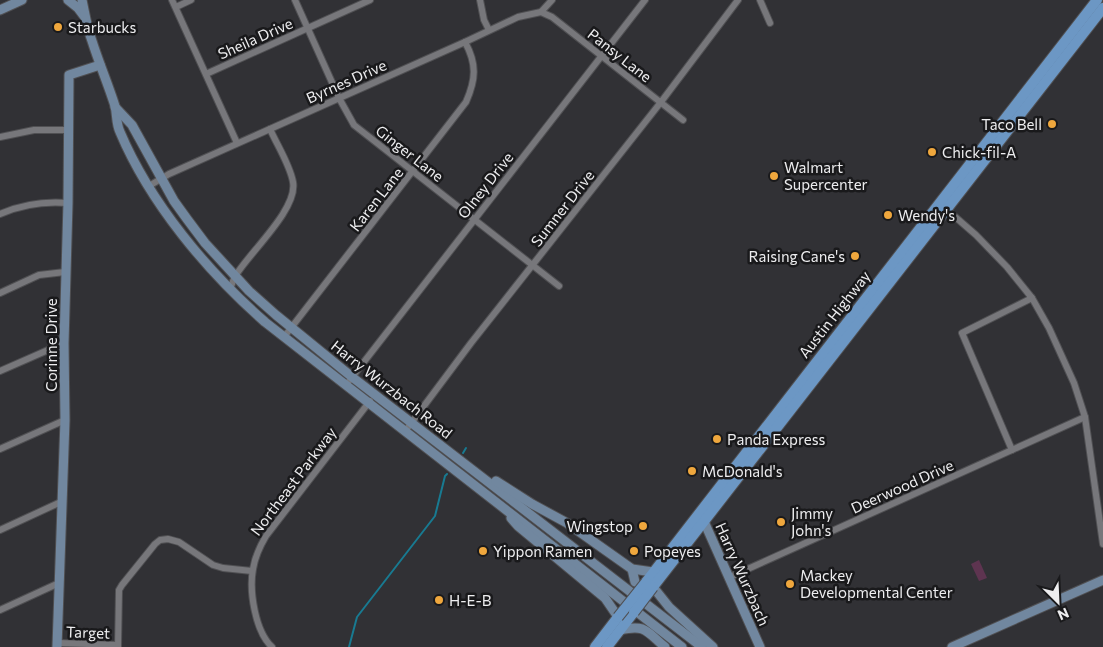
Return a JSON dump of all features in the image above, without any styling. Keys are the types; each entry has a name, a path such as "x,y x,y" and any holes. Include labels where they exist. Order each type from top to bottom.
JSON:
{"main road":[{"path":"68,0 86,18"},
{"name":"Harry Wurzbach Road","path":"82,0 100,65 115,106 119,130 149,186 188,242 230,289 250,309 284,337 368,403 406,430 682,647"},
{"name":"Austin Highway","path":"601,645 620,630 653,587 666,564 943,206 1097,0"},
{"path":"0,10 19,1"},
{"name":"Austin Highway","path":"943,206 1103,8"},
{"name":"Corinne Drive","path":"57,645 65,420 64,343 69,75 100,65"},
{"name":"Harry Wurzbach Road","path":"115,106 132,125 174,201 205,243 249,291 352,377 476,472 526,505 702,647"},
{"path":"476,486 483,484 507,502 526,505 567,523 632,569 653,572"},
{"path":"502,506 518,526 605,598 618,617"},
{"name":"Harry Wurzbach","path":"702,517 760,647"},
{"name":"Austin Highway","path":"601,645 618,617 653,572 666,564"},
{"path":"632,569 635,582"},
{"path":"952,647 1103,580"},
{"path":"653,587 669,607 713,647"},
{"path":"605,598 622,602"},
{"path":"650,602 669,607"},
{"path":"639,616 641,627"},
{"path":"620,630 634,626 641,627 665,647"}],"street":[{"path":"172,0 237,144"},
{"path":"176,7 192,0"},
{"name":"Ginger Lane","path":"295,0 354,124 559,286"},
{"name":"Sheila Drive","path":"206,74 370,0"},
{"path":"480,0 484,20 489,30"},
{"path":"541,12 552,0"},
{"name":"Olney Drive","path":"346,386 600,55 645,0"},
{"name":"Sumner Drive","path":"406,430 738,0"},
{"path":"760,0 770,22"},
{"name":"Byrnes Drive","path":"149,186 518,16 541,12"},
{"name":"Pansy Lane","path":"541,12 552,17 683,120"},
{"name":"Karen Lane","path":"284,337 464,107 471,92 474,76 472,58 465,42"},
{"path":"230,289 236,275 277,222 292,195 293,183 270,129"},
{"path":"0,137 34,130 68,130"},
{"path":"0,214 39,202 68,203"},
{"path":"943,206 995,254 1032,298 1049,328 1074,383 1086,417 1103,544"},
{"path":"0,292 39,275 65,272"},
{"path":"1012,450 962,333 1032,298"},
{"path":"0,371 64,343"},
{"name":"Northeast Parkway","path":"272,647 262,633 254,604 252,571 257,554 266,536 375,394"},
{"name":"Deerwood Drive","path":"730,578 1086,417"},
{"path":"0,449 65,420"},
{"path":"0,530 63,501"},
{"path":"118,646 120,590 148,551 160,540 168,539 179,542 213,565 252,571"},
{"path":"0,610 59,583"},
{"name":"Target","path":"57,645 118,646"}],"shaded area":[{"path":"979,560 987,578 979,581 971,564"}],"waterway":[{"path":"463,453 466,448"},
{"path":"349,647 357,617 435,516 447,474"}],"place":[{"name":"Starbucks","path":"58,27"},
{"name":"Taco Bell","path":"1052,124"},
{"name":"Chick-fil-A","path":"932,152"},
{"name":"Walmart Supercenter","path":"774,176"},
{"name":"Wendy's","path":"888,215"},
{"name":"Raising Cane's","path":"855,256"},
{"name":"Panda Express","path":"717,439"},
{"name":"McDonald's","path":"692,471"},
{"name":"Jimmy John's","path":"781,522"},
{"name":"Wingstop","path":"643,526"},
{"name":"Yippon Ramen","path":"483,551"},
{"name":"Popeyes","path":"634,551"},
{"name":"Mackey Developmental Center","path":"790,584"},
{"name":"H-E-B","path":"439,600"}]}
